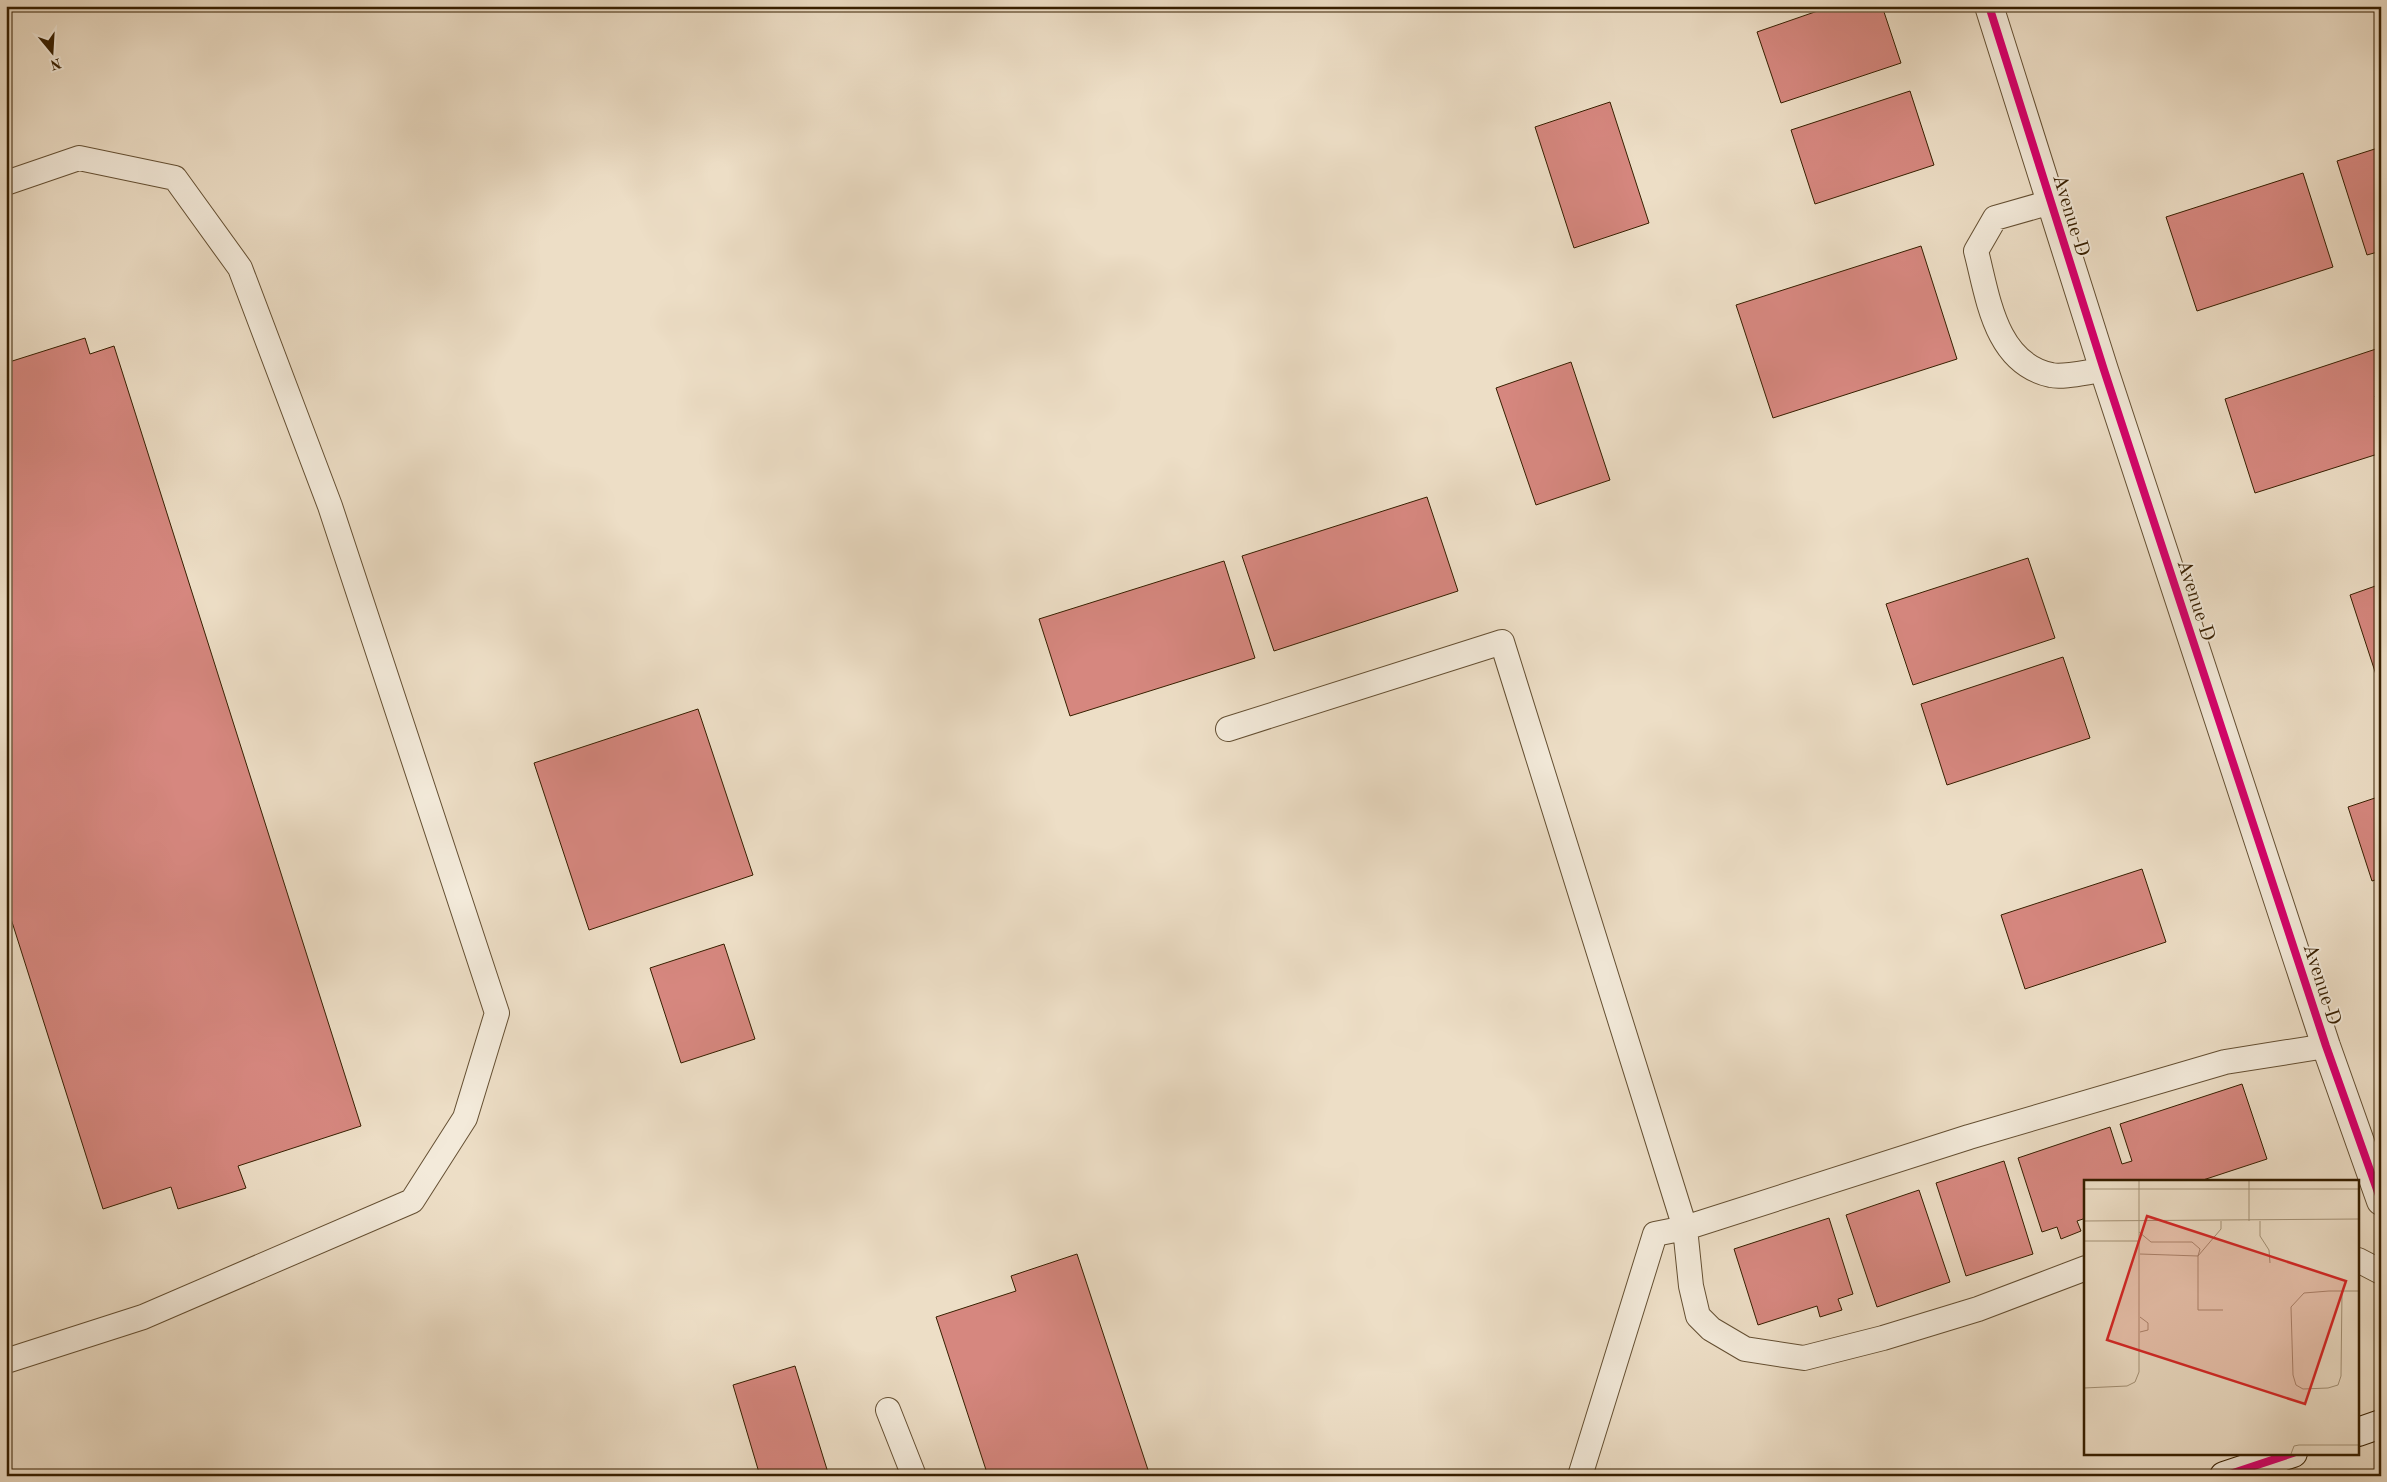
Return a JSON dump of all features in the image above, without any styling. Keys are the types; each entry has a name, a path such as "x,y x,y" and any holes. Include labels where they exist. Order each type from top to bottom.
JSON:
{"street":[{"name":"Avenue D","path":"1989,6 2104,370 2326,1046 2379,1193"},
{"path":"2360,1431 2381,1424"},
{"path":"2224,1476 2290,1454"}],"lane":[{"path":"6,183 79,158 175,178 240,268 330,506 497,1013 465,1118 412,1201 143,1317 7,1358"},
{"path":"2051,202 1995,218 1976,251 1997,330 2019,360 2052,376 2104,370"},
{"path":"1228,729 1502,642 1685,1228 1691,1286 1698,1316 1711,1329 1745,1349 1804,1358 1883,1338 1978,1309 2084,1269"},
{"path":"1580,1476 1655,1234 1685,1228 1969,1138 2225,1062 2326,1046"},
{"path":"2360,1261 2381,1272"},
{"path":"888,1410 914,1476"}],"building":[{"path":"1832,6 1882,6 1901,63 1781,103 1757,32"},
{"path":"1910,91 1934,165 1815,204 1791,130"},
{"path":"1610,102 1649,223 1574,248 1535,127"},
{"path":"2381,147 2381,251 2367,255 2337,161"},
{"path":"2303,173 2333,267 2197,311 2166,217"},
{"path":"1921,246 1957,359 1773,418 1736,305"},
{"path":"85,338 90,354 114,346 361,1126 238,1166 246,1188 178,1209 171,1187 103,1209 6,903 6,363"},
{"path":"2379,348 2381,394 2375,396 2381,414 2381,453 2255,493 2225,399"},
{"path":"1571,362 1610,480 1536,505 1496,388"},
{"path":"1427,497 1458,591 1274,651 1242,556"},
{"path":"2028,558 2055,638 1913,685 1886,604"},
{"path":"1224,561 1255,658 1070,716 1039,619"},
{"path":"2381,584 2381,690 2350,595"},
{"path":"2063,657 2090,738 1947,785 1921,704"},
{"path":"698,709 753,875 589,930 534,763"},
{"path":"2381,796 2381,878 2372,881 2348,807"},
{"path":"2142,869 2166,942 2025,989 2001,915"},
{"path":"724,944 755,1039 681,1063 650,968"},
{"path":"2242,1084 2267,1159 2203,1180 2084,1180 2084,1219 2077,1221 2081,1231 2061,1239 2057,1227 2042,1232 2018,1158 2110,1127 2122,1164 2132,1161 2120,1124"},
{"path":"2004,1161 2033,1254 1966,1276 1936,1183"},
{"path":"1919,1190 1950,1282 1877,1307 1846,1215"},
{"path":"1829,1218 1853,1294 1838,1299 1842,1310 1820,1317 1817,1306 1758,1325 1734,1249"},
{"path":"1077,1254 1150,1476 988,1476 936,1317 1016,1291 1011,1276"},
{"path":"795,1366 829,1476 760,1476 733,1385"}],"cycle path":[{"path":"1989,6 2104,370 2326,1046 2381,1201"},
{"path":"2224,1476 2290,1454"}]}
